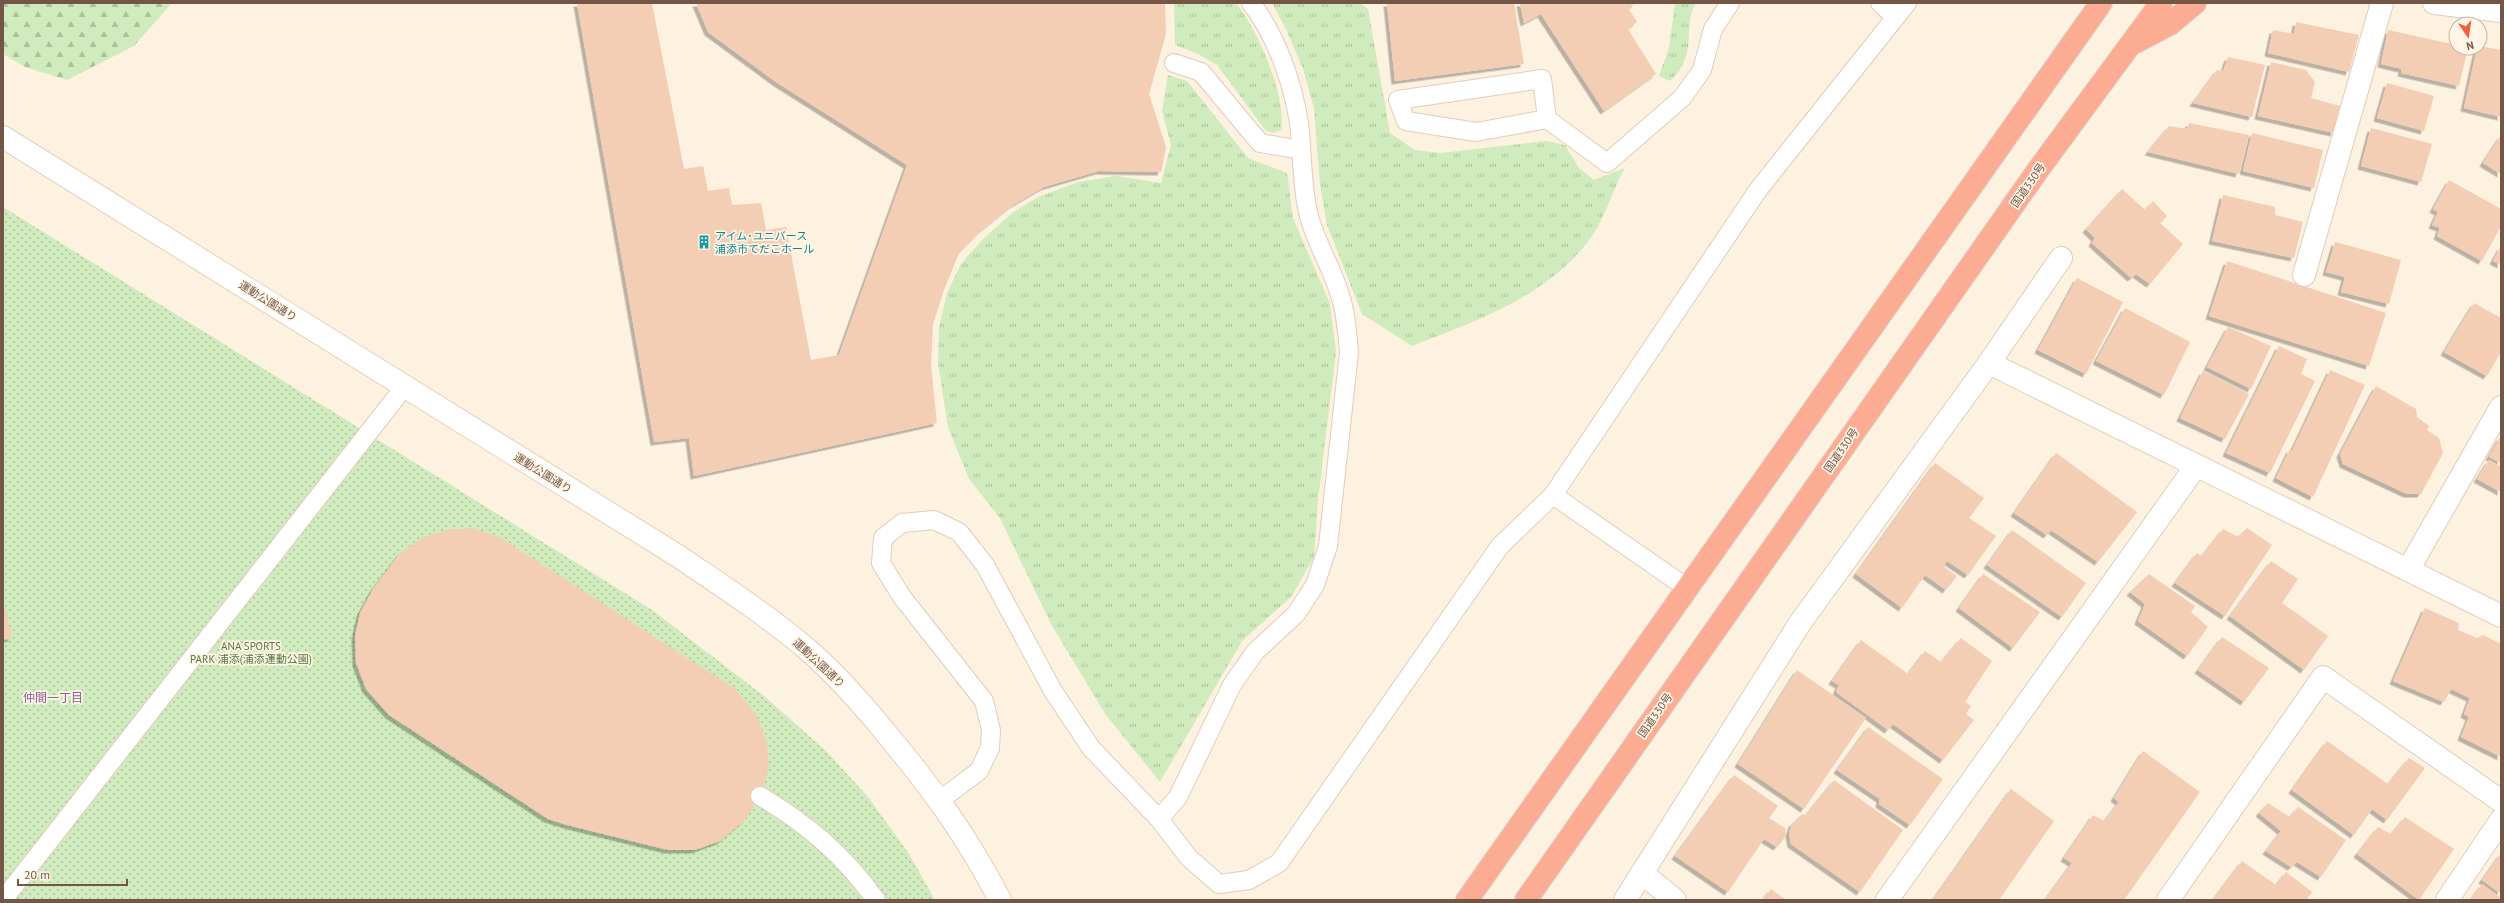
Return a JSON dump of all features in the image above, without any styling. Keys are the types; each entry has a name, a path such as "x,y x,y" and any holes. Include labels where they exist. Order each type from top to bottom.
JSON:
{"highway":[{"path":"1467,900 1686,588 2101,3"},
{"name":"国道330号","path":"1526,900 2038,170 2161,3"},
{"path":"2133,43 2170,24 2195,3"}],"street":[{"path":"2304,275 2382,3"},
{"path":"2434,3 2501,11"},
{"name":"運動公園通り","path":"3,137 678,556 808,650 864,707 940,800 983,868 1000,900"},
{"path":"1625,900 1800,623 1989,363 2061,258"},
{"path":"1989,363 2501,616"},
{"path":"2408,570 2501,407"},
{"path":"1887,900 2196,466"},
{"path":"2168,900 2323,677 2501,801"},
{"path":"2447,900 2501,820"},
{"path":"1642,873 1674,900"}],"lane":[{"path":"1159,820 1178,797 1232,685 1255,652 1296,614 1315,585 1328,546 1349,352 1346,320 1340,292 1317,243 1309,215 1298,122 1288,80 1272,38 1251,3"},
{"path":"1547,119 1476,132 1406,121 1398,100 1542,79 1547,119 1607,163 1682,98 1702,70 1713,29 1730,3"},
{"path":"1880,3 1894,16"},
{"path":"940,800 979,771 990,748 990,722 984,701 902,597 881,563 883,538 902,523 934,520 959,532 985,565 1053,691 1091,748 1159,820 1189,858 1219,884 1249,880 1279,863 1500,546 1554,495 1758,190 1894,16 1906,3"},
{"path":"1174,63 1201,72 1260,142 1301,150"},
{"path":"3,900 405,386"},
{"path":"1554,495 1686,588"},
{"path":"760,796 795,817 831,846 859,876 876,900"}],"green space":[{"path":"3,3 172,3 134,46 67,80 25,67 3,54"},
{"path":"1174,3 1236,3 1253,29 1269,64 1279,99 1282,116 1281,130 1273,133 1266,131 1217,65 1198,54 1175,45"},
{"path":"1272,3 1360,3 1368,9 1390,133 1415,150 1441,153 1546,141 1565,145 1579,168 1594,180 1625,168 1603,217 1592,236 1568,263 1549,280 1528,294 1483,317 1412,346 1362,314 1327,225 1320,185 1314,108 1303,69 1287,31"},
{"path":"1675,3 1696,3 1690,22 1689,41 1685,60 1670,81 1659,76 1669,48"},
{"path":"1168,75 1187,81 1248,158 1287,173 1293,218 1330,304 1336,352 1318,500 1314,557 1291,597 1242,641 1160,782 1106,715 1052,626 1000,518 969,479 948,427 938,363 939,328 947,293 961,264 983,239 1012,213 1038,197 1078,182 1116,176 1161,183 1171,145 1162,111"},
{"name":"ANA SPORTS PARK 浦添(浦添運動公園)","path":"3,207 652,610 764,696 826,751 868,797 909,854 935,900 3,900"}],"building":[{"name":"アイム･ユニバース 浦添市てだこホール","path":"577,3 652,3 684,169 703,166 708,191 729,188 732,205 761,203 766,230 786,227 811,360 839,355 907,165 776,82 708,32 696,3 1165,3 1166,34 1149,94 1166,147 1161,172 1099,171 1044,187 1013,205 982,230 959,253 944,290 933,324 931,364 937,423 694,476 689,438 654,442"},
{"path":"1387,3 1514,3 1524,64 1395,81"},
{"path":"1520,3 1636,3 1628,8 1637,22 1628,29 1656,74 1604,111 1541,14 1524,23"},
{"path":"2296,22 2359,35 2349,72 2268,53 2273,30 2294,34"},
{"path":"2388,30 2448,43 2448,56 2466,56 2459,86 2401,73 2402,69 2381,64"},
{"path":"2488,48 2501,50 2501,117 2464,108 2475,56 2488,56"},
{"path":"2228,57 2265,65 2252,117 2193,103 2217,70 2223,71"},
{"path":"2271,62 2306,70 2315,82 2311,98 2340,106 2334,133 2258,116"},
{"path":"2387,83 2434,96 2424,131 2377,118"},
{"path":"2189,123 2249,135 2239,174 2148,152 2169,126 2187,129"},
{"path":"2371,128 2432,144 2421,182 2361,166"},
{"path":"2252,133 2323,150 2314,188 2243,171"},
{"path":"2501,135 2501,174 2483,163"},
{"path":"2449,180 2501,209 2501,226 2482,261 2437,236 2440,228 2432,225 2438,212 2433,209"},
{"path":"2122,189 2145,210 2153,201 2167,216 2160,223 2183,244 2150,284 2136,274 2131,278 2092,243 2095,238 2086,229"},
{"path":"2223,195 2275,207 2275,215 2303,222 2294,258 2212,241"},
{"path":"2335,242 2401,260 2389,304 2341,292 2345,277 2326,272"},
{"path":"2501,246 2501,265 2493,261"},
{"path":"2227,261 2386,313 2369,366 2209,316"},
{"path":"2077,278 2123,302 2086,374 2038,350"},
{"path":"2474,303 2501,318 2501,352 2487,376 2444,352"},
{"path":"2125,308 2190,342 2164,395 2096,361"},
{"path":"2228,327 2271,346 2251,389 2207,367"},
{"path":"2279,346 2307,359 2301,374 2315,381 2270,473 2226,453"},
{"path":"2330,370 2365,385 2313,497 2276,478 2290,449 2292,451"},
{"path":"2203,371 2249,394 2225,439 2180,418"},
{"path":"2376,386 2416,409 2417,417 2429,426 2427,430 2439,438 2443,453 2421,494 2407,494 2343,464 2340,454"},
{"path":"2501,436 2501,463 2489,457"},
{"path":"2056,453 2137,512 2098,562 2051,530 2047,535 2014,513"},
{"path":"2489,460 2501,467 2501,492 2477,479"},
{"path":"1935,463 1984,498 1969,518 1996,536 1968,575 1947,561 1943,566 1957,576 1946,590 1925,575 1902,608 1856,574"},
{"path":"473,528 501,538 735,689 756,714 767,742 769,767 760,796 744,821 720,841 695,850 668,850 567,825 548,819 389,715 366,689 356,663 355,636 360,613 373,589 400,553 421,539 447,530"},
{"path":"2247,528 2272,545 2225,616 2175,583 2197,553 2202,556 2223,529 2238,537"},
{"path":"2012,530 2086,583 2062,617 1987,565"},
{"path":"2271,561 2298,579 2282,603 2328,636 2304,670 2230,616"},
{"path":"1983,574 2040,612 2013,648 1959,608"},
{"path":"2149,574 2195,606 2191,612 2208,627 2187,656 2138,621 2145,604 2130,592"},
{"path":"3,600 12,638 3,640"},
{"path":"2425,608 2459,623 2458,630 2477,638 2483,635 2501,644 2501,757 2461,737 2469,717 2464,714 2470,698 2451,689 2444,702 2393,681"},
{"path":"2222,637 2269,668 2244,702 2198,670"},
{"path":"1961,638 1992,661 1965,702 1971,706 1966,714 1974,720 1943,760 1893,724 1888,730 1836,692 1839,685 1832,681 1861,640 1908,674 1925,651 1941,662"},
{"path":"1797,670 1866,718 1804,809 1738,764"},
{"path":"1868,727 1943,779 1910,825 1879,804 1880,799 1837,770"},
{"path":"2327,741 2388,784 2409,758 2425,768 2387,820 2372,809 2354,835 2292,790"},
{"path":"2143,751 2200,792 2124,900 2045,900 2072,863 2064,858 2093,815 2104,821 2119,802 2114,798"},
{"path":"1734,775 1778,806 1769,818 1785,828 1786,836 1777,847 1764,839 1728,892 1675,856"},
{"path":"1834,780 1903,830 1860,892 1791,844 1789,833 1792,824 1802,814 1806,815"},
{"path":"2011,789 2054,821 1999,900 1933,900"},
{"path":"2268,803 2290,817 2298,807 2346,840 2321,877 2297,862 2291,867 2266,851 2281,831 2259,813"},
{"path":"2405,817 2454,849 2419,900 2357,854 2378,827 2391,834"},
{"path":"2501,853 2501,894 2482,880"},
{"path":"2242,861 2276,885 2286,872 2312,892 2306,900 2213,900"},
{"path":"2482,884 2501,898 2501,900 2471,900"},
{"path":"1771,889 1786,900 1763,900"}],"place":[{"name":"アイム･ユニバース 浦添市てだこホール","path":"704,242"}],"district":[{"name":"仲間一丁目","path":"53,698"}]}
